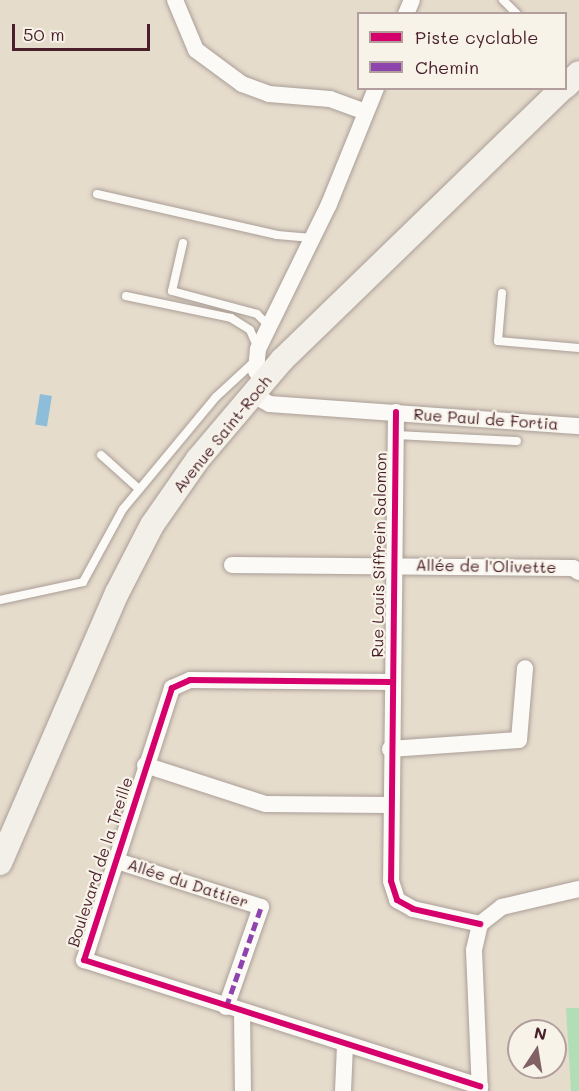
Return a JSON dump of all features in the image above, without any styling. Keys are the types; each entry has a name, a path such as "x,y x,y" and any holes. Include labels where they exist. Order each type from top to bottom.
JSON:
{"main road":[{"name":"Avenue Saint-Roch","path":"567,84 579,73"},
{"name":"Avenue Saint-Roch","path":"0,864 134,558 257,371 561,90"}],"street":[{"path":"175,0 196,50 235,80 269,94 330,99 366,112"},
{"path":"257,371 269,326 312,238 375,90"},
{"name":"Rue Paul de Fortia","path":"257,371 270,404 579,426"},
{"name":"Rue Louis Siffrein Salomon","path":"396,412 390,682 391,881 397,900 413,909 480,924"},
{"name":"Allée de l'Olivette","path":"232,565 573,568 579,572"},
{"path":"390,749 519,740 525,668"},
{"name":"Boulevard de la Treille","path":"390,682 179,682 172,687 114,860 84,960 480,1089"},
{"path":"145,765 266,804 391,806"},
{"name":"Allée du Dattier","path":"114,860 261,907 234,1010"},
{"path":"480,1089 474,950 480,924 502,907 579,889"},
{"path":"234,1010 243,1091"},
{"path":"343,1091 345,1046"}],"lane":[{"path":"503,0 516,12"},
{"path":"98,194 277,235 312,238"},
{"path":"183,243 172,291 258,314 269,326"},
{"path":"502,293 498,342 579,348"},
{"path":"0,600 83,582 139,489 216,397 257,371 250,330 231,318 126,296"},
{"path":"395,435 517,441"},
{"path":"101,455 139,489"}],"green space":[{"path":"566,1008 579,1008 579,1091 571,1091"}],"water":[{"path":"40,394 52,396 47,426 35,425"}],"marked path":[{"path":"226,1007 261,907"}],"cycle path":[{"path":"396,412 391,881 397,900 413,909 480,924"},
{"path":"390,682 190,680 172,688 84,960 480,1086"}]}
